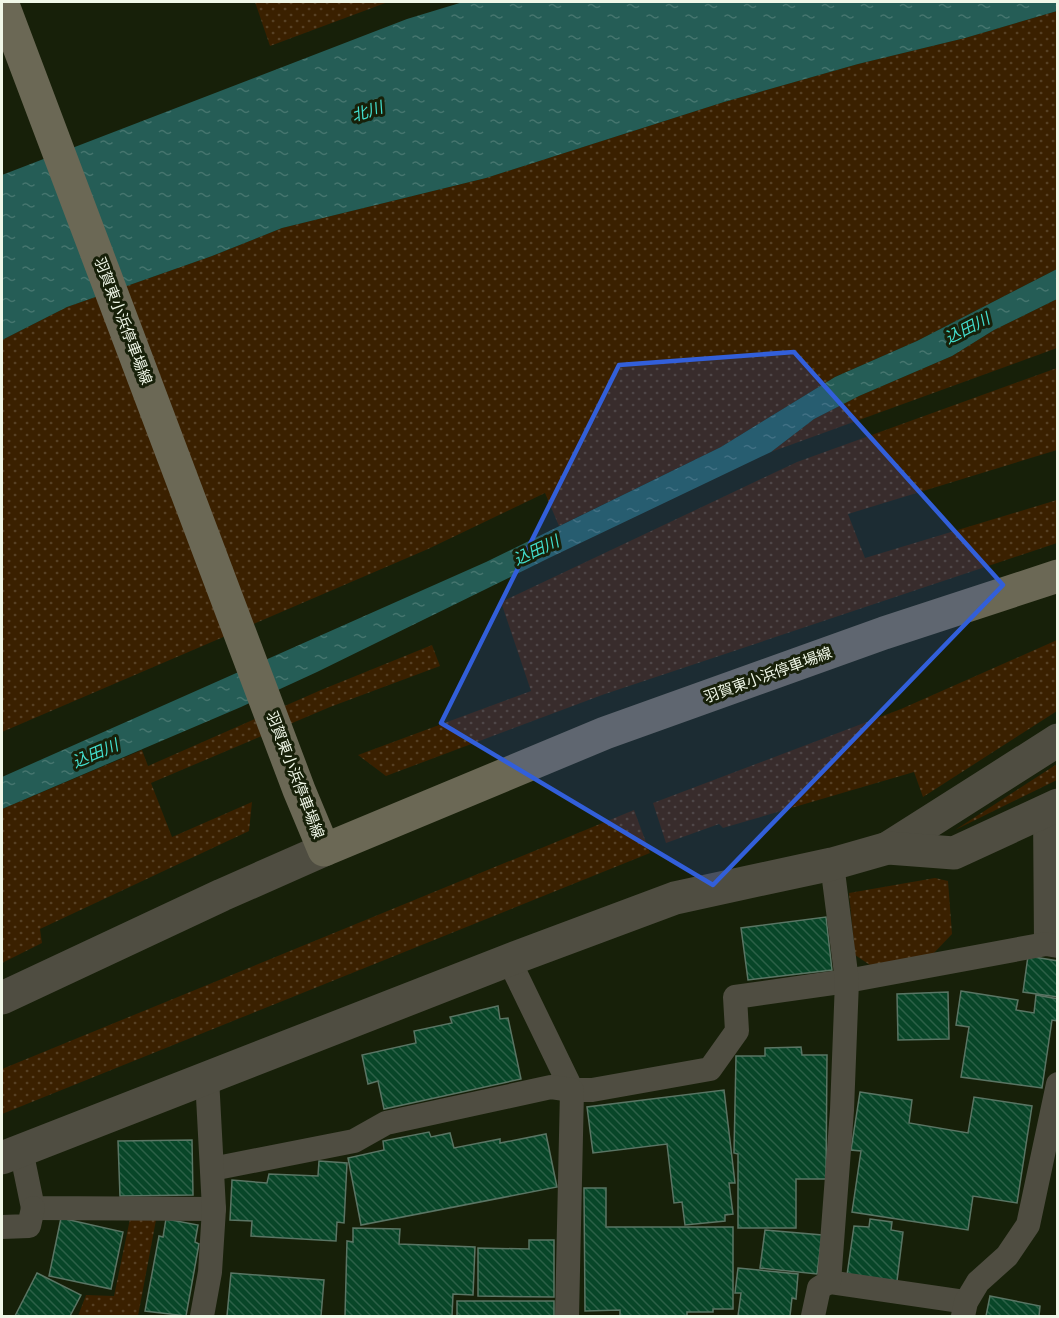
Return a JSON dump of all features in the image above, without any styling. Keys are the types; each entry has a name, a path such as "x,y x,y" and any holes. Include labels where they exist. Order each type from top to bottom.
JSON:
{"main road":[{"name":"羽賀東小浜停車場線","path":"2,2 299,790 324,850 605,733 884,633 1058,576"}],"street":[{"path":"11,1154 509,960 675,898 832,864 888,848 1058,740"},
{"path":"888,848 954,853 1051,808"},
{"path":"2,998 211,899 324,850"}],"lane":[{"path":"212,1169 354,1141 386,1124 551,1087 592,1090 710,1069 737,1031 735,997 847,981 1052,945 1051,808"},
{"path":"829,1282 842,1110 847,981 832,864"},
{"path":"509,960 572,1090 567,1317"},
{"path":"202,1317 210,1272 214,1209 207,1078"},
{"path":"813,1317 819,1288 829,1282 965,1309 978,1282 1007,1256 1028,1225 1049,1168 1058,1084"},
{"path":"2,1227 29,1226 33,1208 11,1154"},
{"path":"33,1208 214,1209"}],"highlighted area":[{"path":"794,352 1003,585 713,885 441,723 619,365"}],"shaded area":[{"path":"255,2 388,2 270,46"},
{"path":"1057,11 1057,269 917,341 835,377 721,447 559,526 545,493 428,549 2,732 2,340 67,307 212,256 282,228 486,178 724,102"},
{"path":"1057,299 1057,348 771,452 814,419 859,396 952,356 994,330"},
{"path":"1057,368 1057,450 848,514 865,558 1057,500 1057,543 602,695 386,776 358,755 531,691 501,602 797,462"},
{"path":"1057,640 1057,711 923,797 914,772 723,828 719,824 666,843 653,803 901,709"},
{"path":"432,645 440,666 330,707 151,783 172,837 252,802 249,831 40,929 42,943 2,963 2,809 142,750 148,766 321,690"},
{"path":"1057,764 1057,780 955,830"},
{"path":"634,810 650,853 2,1114 2,1069"},
{"path":"935,878 948,881 952,934 933,954 870,965 855,955 849,893"},
{"path":"130,1219 156,1220 138,1316 78,1316 86,1295 114,1296"}],"water":[{"name":"北川","path":"463,2 1057,2 1057,11 724,102 486,178 282,228 212,256 67,307 2,340 2,175 407,19"},
{"name":"込田川","path":"1057,269 1057,299 994,330 952,356 859,396 814,419 771,452 317,672 2,809 2,777 486,562 721,447 835,377 917,341"}],"building":[{"path":"826,917 832,970 748,980 741,928"},
{"path":"1028,956 1058,961 1058,997 1023,992"},
{"path":"961,991 1018,1000 1016,1010 1034,1013 1036,995 1058,999 1058,1021 1052,1020 1042,1088 961,1077 969,1027 956,1025"},
{"path":"948,992 949,1039 898,1040 897,994"},
{"path":"498,1006 500,1019 508,1018 521,1079 384,1109 378,1081 368,1084 362,1055 416,1043 414,1031 452,1023 450,1017"},
{"path":"801,1047 802,1055 827,1055 826,1179 796,1179 796,1228 738,1228 738,1154 734,1153 736,1056 765,1056 765,1048"},
{"path":"724,1090 735,1183 729,1183 733,1214 725,1215 725,1221 685,1225 682,1202 674,1203 667,1144 593,1153 587,1107"},
{"path":"860,1092 912,1100 909,1123 968,1133 974,1097 1032,1106 1017,1203 973,1196 968,1230 852,1212 861,1151 851,1150"},
{"path":"429,1132 431,1137 450,1133 454,1148 500,1139 500,1143 546,1134 557,1187 361,1225 348,1158 384,1150 383,1141"},
{"path":"192,1140 193,1195 120,1196 118,1141"},
{"path":"319,1161 347,1163 344,1223 337,1222 336,1241 251,1236 252,1221 230,1220 232,1180 267,1183 269,1174 318,1176"},
{"path":"584,1188 606,1188 606,1227 733,1227 733,1309 687,1312 687,1316 620,1316 620,1310 585,1311"},
{"path":"61,1218 123,1232 111,1289 49,1276"},
{"path":"166,1219 198,1225 195,1242 199,1244 186,1316 145,1311 159,1236 163,1237"},
{"path":"870,1219 892,1222 891,1230 903,1232 897,1281 847,1275 854,1226 869,1227"},
{"path":"353,1228 400,1229 399,1244 475,1247 473,1295 453,1294 452,1316 345,1316 347,1241 353,1242"},
{"path":"765,1230 822,1235 817,1274 760,1268"},
{"path":"529,1240 554,1240 554,1297 478,1296 478,1248 529,1249"},
{"path":"738,1268 798,1274 796,1299 792,1298 790,1316 738,1316 741,1293 735,1293"},
{"path":"37,1273 81,1295 70,1316 15,1316"},
{"path":"231,1273 324,1280 321,1316 227,1316"},
{"path":"990,1296 1040,1306 1039,1316 986,1316"},
{"path":"457,1301 554,1301 554,1316 457,1316"}]}
